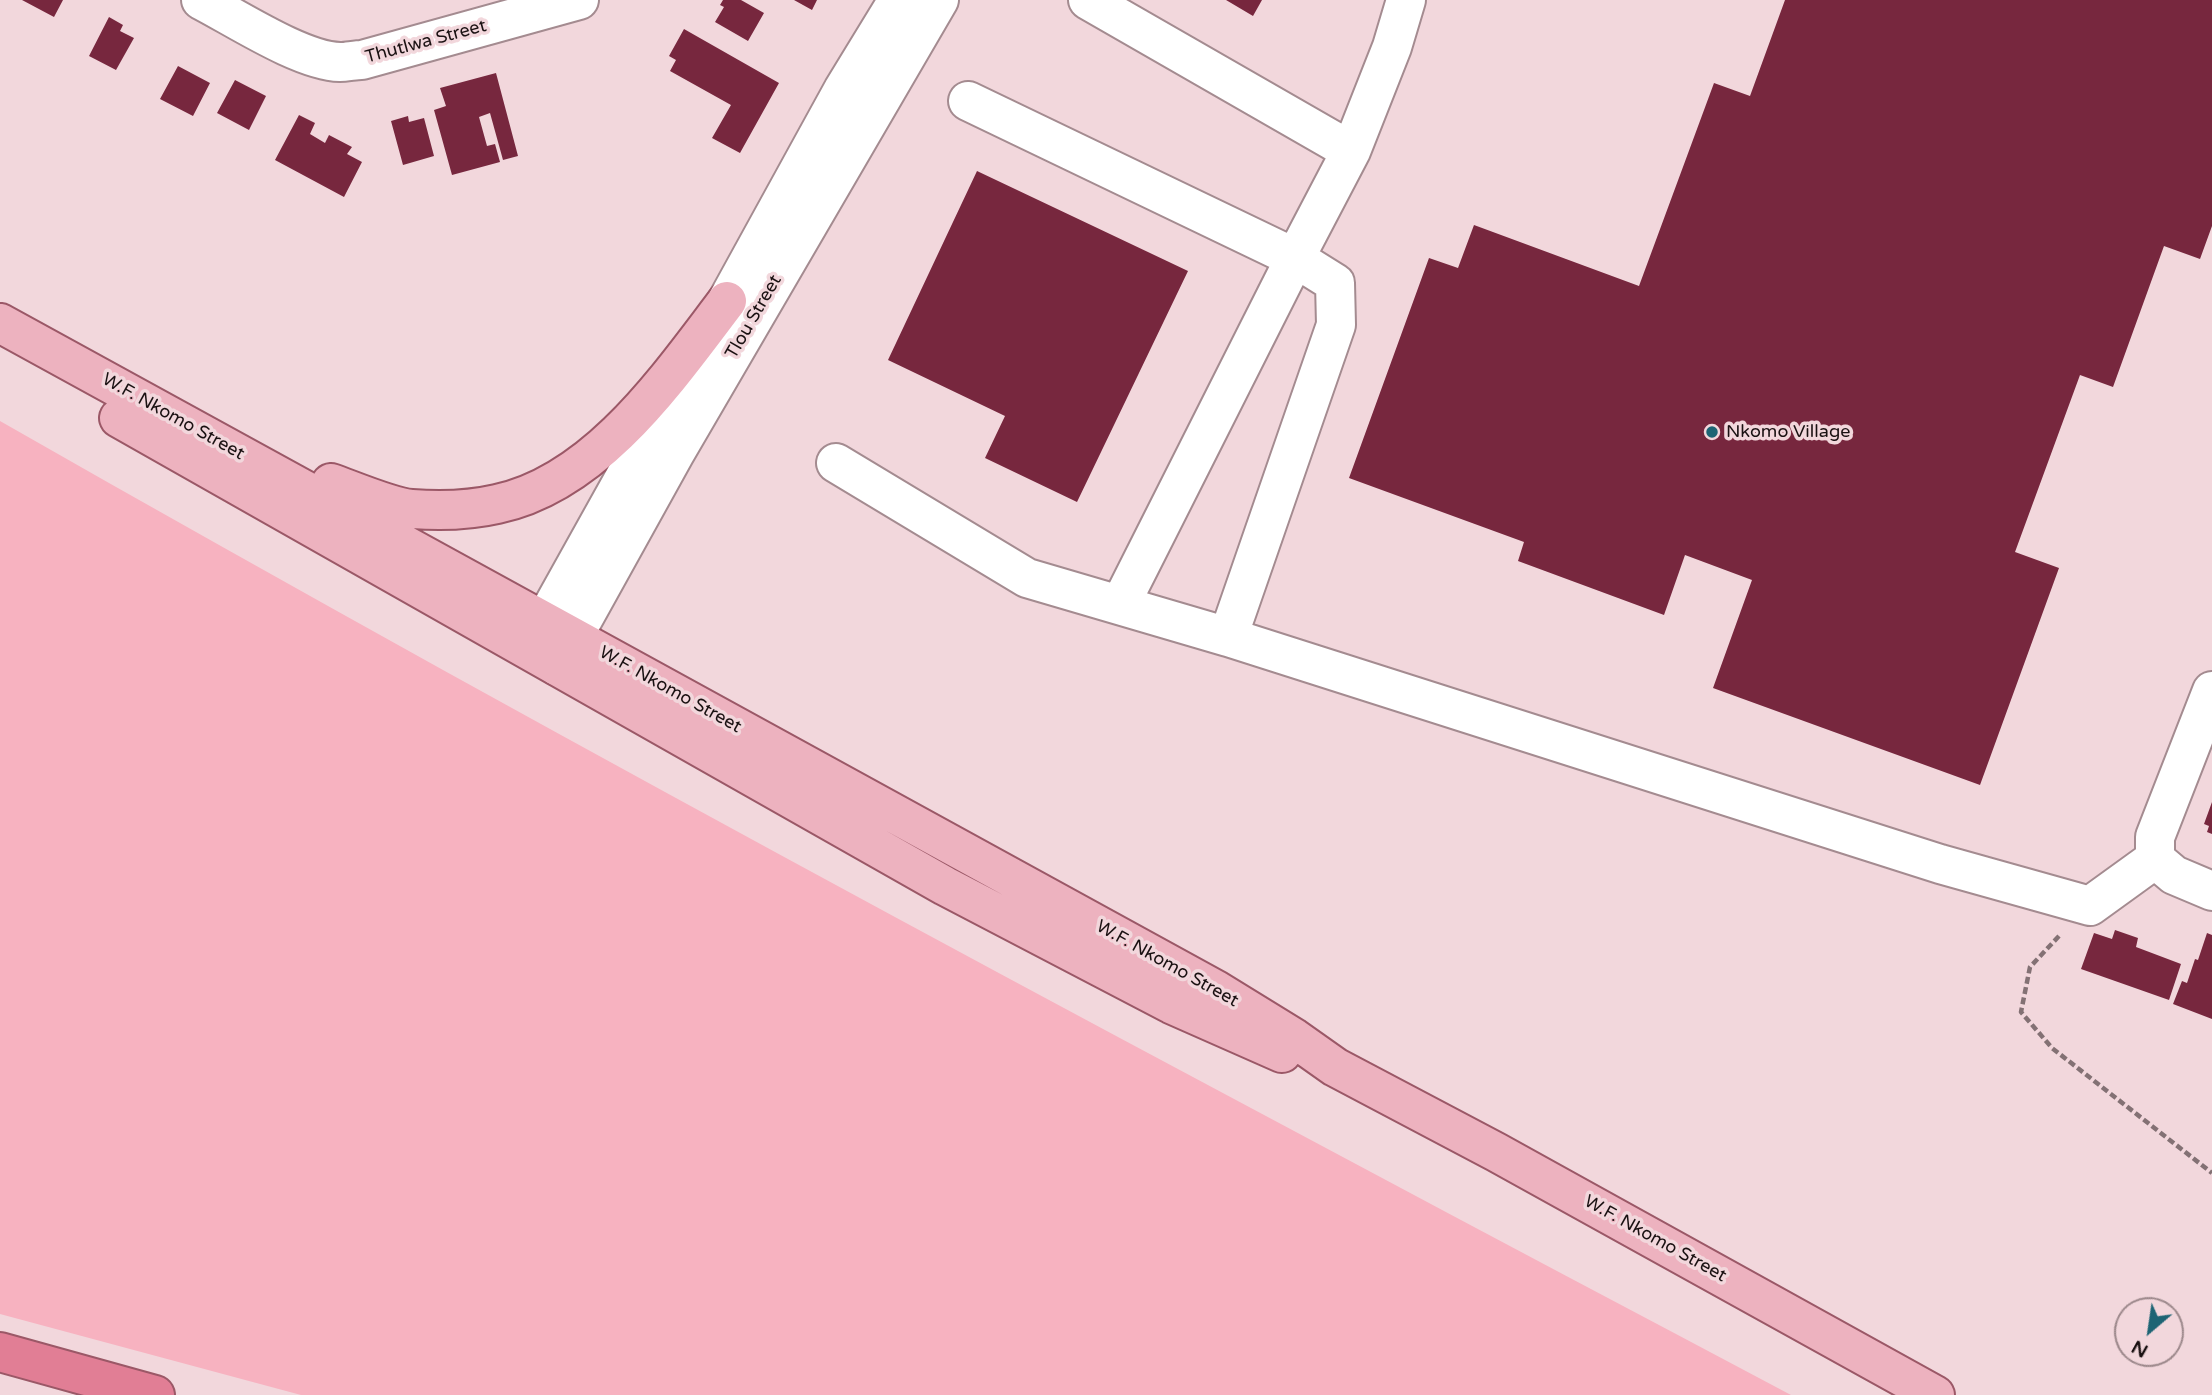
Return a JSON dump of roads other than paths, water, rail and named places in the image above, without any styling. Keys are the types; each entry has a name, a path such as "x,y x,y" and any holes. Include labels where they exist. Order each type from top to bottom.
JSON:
{"highway":[{"path":"0,1352 155,1395"},
{"path":"0,1377 73,1395"}],"main road":[{"path":"236,452 410,509 471,508 498,504 541,489 600,451 656,393 727,301"},
{"name":"W.F. Nkomo Street","path":"0,323 236,452 551,643"},
{"name":"W.F. Nkomo Street","path":"0,351 551,643 1216,990 1335,1067 1496,1152 1935,1395"}],"street":[{"name":"Thutlwa Street","path":"201,0 290,46 339,62 362,60 579,0"},
{"name":"Tlou Street","path":"551,643 646,439 727,301 843,90 898,0"},
{"name":"Tlou Street","path":"551,643 675,453 939,0"},
{"path":"1088,0 1351,150"},
{"path":"1120,605 1351,150 1392,47 1406,0"},
{"path":"968,101 1294,258 1335,283 1336,325 1227,637"},
{"path":"836,463 1027,578 1227,637 1940,864 2090,906 2155,859"},
{"path":"2212,691 2155,837 2155,859 2174,875 2212,891"}],"place":[{"name":"Nkomo Village","path":"1712,432"}]}
